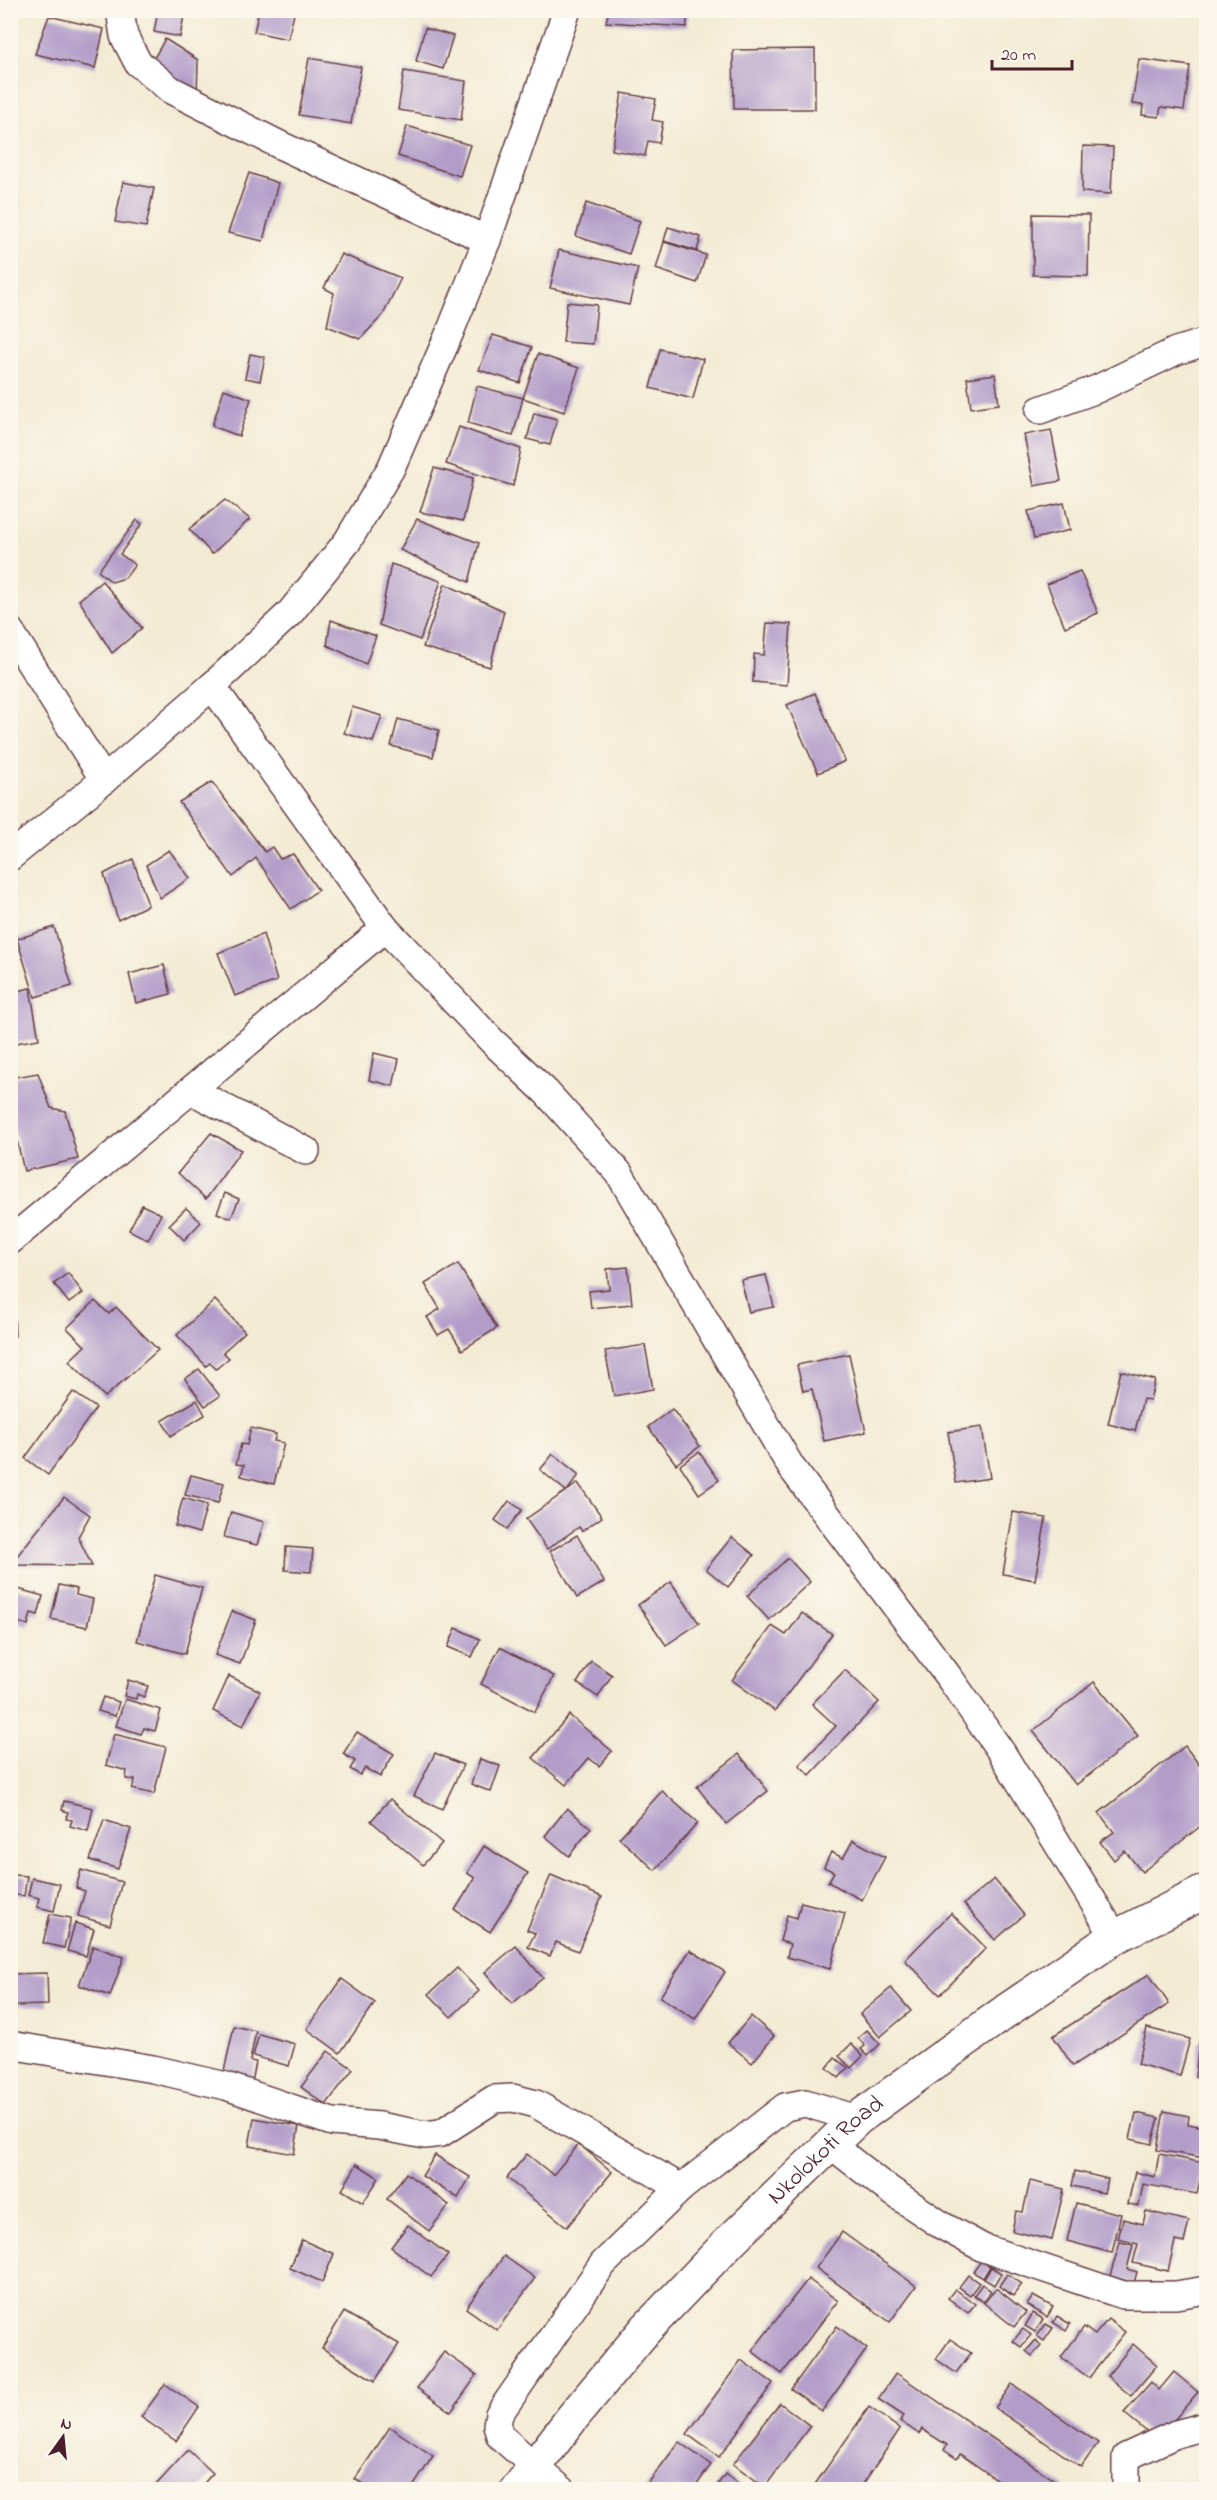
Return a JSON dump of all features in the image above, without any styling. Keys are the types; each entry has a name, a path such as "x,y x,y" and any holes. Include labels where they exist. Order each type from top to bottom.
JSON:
{"main road":[{"name":"Nkolokoti Road","path":"525,2478 646,2329 732,2239 857,2119 1006,2011 1115,1937 1206,1892"}],"street":[{"path":"120,10 124,36 138,63 171,90 282,146 487,240"},
{"path":"10,857 104,780 212,686 290,613 347,542 391,468 450,332 487,240 567,10"},
{"path":"1040,410 1097,389 1176,351 1206,342"},
{"path":"10,631 104,780"},
{"path":"212,686 385,928 493,1042 546,1092 619,1173 791,1467 1002,1753 1115,1937"},
{"path":"10,1241 385,928"},
{"path":"191,1090 306,1151"},
{"path":"10,2045 153,2069 226,2086 332,2122 425,2135 441,2133 494,2099 513,2098 536,2104 681,2188"},
{"path":"562,2490 525,2478 500,2436 497,2425 499,2414 603,2264 681,2188 785,2107 804,2103 857,2119"},
{"path":"830,2144 881,2184 941,2225 983,2248 1123,2295 1176,2295 1206,2290"},
{"path":"1126,2490 1126,2457 1176,2434 1206,2426"}],"building":[{"path":"158,10 185,10 180,37 154,32"},
{"path":"259,10 295,10 288,39 254,32"},
{"path":"418,10 444,10 442,18"},
{"path":"609,10 687,10 687,27 606,22"},
{"path":"49,16 104,29 95,68 35,54"},
{"path":"425,28 453,36 443,69 416,61"},
{"path":"165,39 198,60 197,97 151,63"},
{"path":"815,49 815,109 734,109 733,50"},
{"path":"309,58 361,67 351,124 299,115"},
{"path":"1139,59 1190,66 1184,110 1161,107 1159,117 1142,115 1143,105 1132,104"},
{"path":"404,71 466,81 461,120 398,110"},
{"path":"622,93 656,99 652,120 663,122 659,143 648,141 645,156 612,150"},
{"path":"407,126 470,145 460,176 398,156"},
{"path":"1083,146 1113,147 1111,194 1082,192"},
{"path":"249,173 278,183 263,241 228,233"},
{"path":"123,182 154,188 146,227 115,222"},
{"path":"586,203 640,221 629,254 576,236"},
{"path":"1033,214 1089,215 1088,276 1033,275"},
{"path":"668,227 701,237 697,251 664,241"},
{"path":"664,242 706,255 697,283 656,269"},
{"path":"559,250 638,268 629,305 550,288"},
{"path":"341,254 401,278 383,315 360,339 327,326 334,293 324,288"},
{"path":"567,302 597,305 593,344 563,342"},
{"path":"493,335 532,347 520,383 479,370"},
{"path":"660,349 703,359 693,399 650,388"},
{"path":"250,354 265,357 260,381 245,378"},
{"path":"538,354 579,368 564,412 523,398"},
{"path":"995,374 999,404 971,408 967,378"},
{"path":"477,386 523,398 513,436 468,423"},
{"path":"224,389 251,399 239,436 212,426"},
{"path":"534,413 557,419 550,445 527,439"},
{"path":"459,427 521,449 513,486 446,464"},
{"path":"1051,430 1061,481 1034,486 1024,435"},
{"path":"434,468 473,478 463,521 420,512"},
{"path":"225,500 250,519 212,554 189,529"},
{"path":"1064,503 1070,530 1034,539 1028,511"},
{"path":"417,519 479,543 469,582 400,550"},
{"path":"137,520 142,524 120,554 135,565 125,578 112,582 98,571"},
{"path":"391,564 441,581 420,640 379,625"},
{"path":"1080,571 1098,613 1065,627 1047,584"},
{"path":"102,581 142,628 112,653 79,600"},
{"path":"445,584 504,611 490,667 423,647"},
{"path":"331,620 376,636 366,664 327,645"},
{"path":"767,623 791,624 787,685 753,682 754,654 764,655"},
{"path":"815,693 845,761 818,773 787,705"},
{"path":"352,707 382,716 373,742 344,733"},
{"path":"398,719 439,730 433,757 391,746"},
{"path":"212,782 265,852 272,847 280,859 293,854 318,890 291,909 256,858 233,877 179,802"},
{"path":"169,850 190,878 160,898 146,865"},
{"path":"133,859 148,905 118,920 104,874"},
{"path":"54,927 72,986 35,997 17,939"},
{"path":"263,934 277,981 235,996 218,953"},
{"path":"164,965 171,994 136,1003 129,974"},
{"path":"30,988 39,1039 10,1044 10,993"},
{"path":"374,1053 399,1059 393,1086 369,1080"},
{"path":"38,1073 51,1108 65,1111 78,1159 24,1171 10,1110 10,1078"},
{"path":"211,1133 241,1150 206,1199 178,1173"},
{"path":"225,1193 239,1199 231,1218 217,1213"},
{"path":"142,1205 161,1214 148,1240 129,1230"},
{"path":"186,1208 201,1222 184,1240 169,1225"},
{"path":"458,1264 497,1328 462,1350 449,1329 438,1335 427,1317 440,1309 425,1284"},
{"path":"628,1267 632,1304 591,1308 589,1291 609,1289 607,1269"},
{"path":"68,1273 83,1293 69,1303 54,1284"},
{"path":"766,1275 774,1307 749,1312 741,1280"},
{"path":"215,1300 245,1332 223,1352 229,1358 216,1369 210,1363 206,1366 177,1335"},
{"path":"95,1301 109,1314 116,1307 158,1350 105,1397 69,1361 85,1346 67,1328"},
{"path":"10,1310 14,1310 15,1336 10,1336"},
{"path":"645,1345 653,1389 614,1396 605,1351"},
{"path":"849,1354 866,1432 824,1441 812,1389 803,1391 797,1365"},
{"path":"199,1369 220,1396 205,1406 185,1379"},
{"path":"1121,1371 1155,1380 1150,1400 1143,1399 1135,1431 1108,1424"},
{"path":"73,1392 96,1408 48,1475 25,1458"},
{"path":"197,1400 205,1415 171,1436 162,1421"},
{"path":"672,1409 700,1446 676,1464 648,1427"},
{"path":"982,1427 990,1478 956,1483 948,1432"},
{"path":"251,1428 276,1434 274,1441 284,1443 274,1484 241,1476 244,1465 236,1464 241,1444 247,1445"},
{"path":"699,1452 719,1480 699,1494 680,1465"},
{"path":"553,1454 579,1475 567,1491 578,1483 602,1517 582,1531 579,1527 547,1549 526,1519 566,1491 540,1470"},
{"path":"191,1475 224,1483 218,1503 185,1495"},
{"path":"64,1497 90,1515 78,1537 92,1566 10,1565"},
{"path":"183,1498 207,1505 199,1533 175,1526"},
{"path":"509,1501 522,1510 507,1529 495,1520"},
{"path":"231,1512 264,1522 257,1545 224,1537"},
{"path":"1013,1512 1046,1518 1035,1580 1003,1574"},
{"path":"577,1535 604,1582 577,1598 550,1551"},
{"path":"732,1537 754,1555 728,1587 706,1569"},
{"path":"286,1547 313,1549 311,1572 285,1570"},
{"path":"788,1558 810,1582 769,1620 747,1596"},
{"path":"155,1575 202,1588 185,1654 137,1641"},
{"path":"671,1582 699,1623 666,1645 638,1605"},
{"path":"59,1585 77,1589 76,1595 93,1599 87,1627 51,1619"},
{"path":"11,1587 43,1596 38,1615 31,1613 28,1625 10,1620"},
{"path":"232,1611 256,1620 240,1664 215,1655"},
{"path":"802,1613 832,1634 775,1711 732,1680 772,1626 786,1635"},
{"path":"456,1628 480,1639 472,1657 448,1647"},
{"path":"500,1647 554,1676 535,1712 481,1684"},
{"path":"591,1661 612,1675 598,1697 577,1683"},
{"path":"845,1670 879,1702 810,1775 799,1765 836,1726 812,1704"},
{"path":"229,1676 260,1691 243,1726 213,1711"},
{"path":"128,1680 148,1686 144,1697 137,1694 136,1699 124,1696"},
{"path":"1094,1682 1138,1736 1076,1785 1033,1731"},
{"path":"103,1697 119,1702 115,1716 98,1711"},
{"path":"125,1699 161,1710 155,1731 144,1728 141,1734 116,1726"},
{"path":"569,1715 612,1751 599,1766 589,1758 566,1785 533,1758"},
{"path":"357,1732 394,1754 380,1777 365,1768 360,1775 350,1769 355,1761 343,1754"},
{"path":"114,1734 166,1747 154,1794 132,1789 135,1780 126,1779 127,1771 106,1765"},
{"path":"1185,1746 1206,1774 1206,1822 1142,1872 1125,1851 1114,1860 1100,1842 1114,1832 1099,1813"},
{"path":"435,1753 463,1765 442,1809 414,1796"},
{"path":"739,1754 768,1791 726,1824 697,1787"},
{"path":"480,1759 500,1766 491,1792 471,1784"},
{"path":"662,1791 698,1823 655,1870 619,1838"},
{"path":"390,1799 442,1843 423,1865 371,1821"},
{"path":"64,1801 93,1808 88,1831 70,1826 72,1820 66,1819 68,1812 62,1810"},
{"path":"567,1808 591,1828 569,1856 545,1836"},
{"path":"104,1820 131,1829 118,1869 90,1860"},
{"path":"853,1840 885,1857 862,1900 828,1882 834,1872 824,1867 831,1852 843,1858"},
{"path":"484,1846 528,1873 490,1932 455,1910 475,1878 467,1873"},
{"path":"81,1870 122,1882 110,1925 78,1916 85,1891 76,1888"},
{"path":"14,1875 27,1876 24,1896 11,1894"},
{"path":"551,1875 602,1897 578,1951 556,1942 550,1956 528,1947 535,1933 527,1930"},
{"path":"32,1878 60,1884 54,1911 37,1907 39,1898 28,1895"},
{"path":"994,1879 1024,1915 995,1940 964,1904"},
{"path":"801,1902 845,1913 830,1969 787,1957 790,1944 780,1941 787,1915 797,1918"},
{"path":"951,1913 986,1948 940,1995 905,1960"},
{"path":"50,1914 71,1918 64,1948 43,1943"},
{"path":"75,1923 94,1929 86,1956 67,1951"},
{"path":"93,1946 124,1957 110,1996 79,1985"},
{"path":"516,1946 543,1978 512,2004 485,1972"},
{"path":"690,1950 725,1972 695,2019 660,1997"},
{"path":"457,1968 479,1991 451,2017 429,1994"},
{"path":"47,1973 48,2005 10,2006 10,1974"},
{"path":"1149,1974 1169,2004 1073,2066 1053,2036"},
{"path":"342,1979 375,2003 340,2053 307,2029"},
{"path":"891,1988 911,2011 880,2037 860,2014"},
{"path":"751,2016 774,2036 752,2063 728,2043"},
{"path":"234,2026 256,2031 250,2061 256,2062 252,2083 223,2076"},
{"path":"1147,2028 1190,2039 1180,2076 1138,2064"},
{"path":"867,2030 880,2044 868,2056 861,2049 865,2046 858,2038"},
{"path":"259,2034 295,2044 289,2066 253,2056"},
{"path":"1199,2042 1206,2043 1206,2079 1195,2077"},
{"path":"851,2044 863,2056 851,2068 839,2056"},
{"path":"328,2051 353,2069 326,2105 301,2087"},
{"path":"835,2058 848,2068 839,2078 827,2068"},
{"path":"1164,2111 1189,2116 1188,2124 1204,2127 1203,2132 1206,2133 1205,2158 1157,2150"},
{"path":"1136,2113 1159,2118 1152,2144 1130,2139"},
{"path":"254,2118 299,2126 294,2154 249,2146"},
{"path":"579,2144 612,2172 567,2227 507,2178 527,2154 553,2175"},
{"path":"1159,2154 1204,2163 1197,2194 1143,2184 1139,2206 1128,2204 1135,2172 1155,2177"},
{"path":"435,2155 470,2177 458,2198 422,2176"},
{"path":"357,2164 379,2178 363,2203 342,2190"},
{"path":"1075,2171 1108,2179 1104,2193 1072,2186"},
{"path":"406,2173 449,2205 429,2231 387,2199"},
{"path":"1030,2181 1064,2189 1052,2240 1012,2231 1016,2211 1023,2212"},
{"path":"1076,2203 1121,2214 1112,2253 1067,2241"},
{"path":"1146,2211 1189,2221 1184,2243 1175,2241 1168,2271 1133,2263 1138,2244 1118,2239 1123,2219 1143,2224"},
{"path":"408,2225 448,2255 431,2277 391,2247"},
{"path":"842,2232 916,2286 890,2322 816,2268"},
{"path":"302,2240 334,2254 322,2282 290,2268"},
{"path":"1120,2242 1133,2245 1127,2269 1137,2272 1134,2283 1110,2276"},
{"path":"504,2256 535,2278 497,2330 466,2308"},
{"path":"981,2261 990,2267 983,2278 973,2272"},
{"path":"991,2267 1001,2273 994,2285 984,2279"},
{"path":"1007,2274 1022,2284 1013,2296 999,2286"},
{"path":"968,2275 979,2283 970,2295 959,2287"},
{"path":"808,2279 838,2301 782,2374 752,2351"},
{"path":"982,2284 991,2291 983,2302 974,2295"},
{"path":"996,2288 1026,2312 1014,2327 984,2303"},
{"path":"955,2289 975,2304 968,2313 948,2298"},
{"path":"1033,2296 1053,2307 1047,2317 1027,2305"},
{"path":"344,2312 399,2344 375,2381 322,2348"},
{"path":"1033,2313 1043,2319 1035,2332 1025,2326"},
{"path":"1057,2316 1070,2324 1066,2331 1053,2322"},
{"path":"1108,2319 1125,2332 1089,2378 1061,2357 1084,2327 1095,2335"},
{"path":"1046,2324 1053,2328 1044,2341 1037,2336"},
{"path":"837,2326 867,2349 822,2411 791,2389"},
{"path":"1023,2329 1031,2335 1021,2347 1013,2341"},
{"path":"950,2339 971,2353 956,2373 936,2359"},
{"path":"1036,2340 1041,2346 1032,2356 1026,2351"},
{"path":"1133,2344 1157,2365 1131,2396 1107,2376"},
{"path":"444,2352 477,2375 451,2412 417,2388"},
{"path":"741,2360 773,2383 719,2457 687,2434"},
{"path":"1174,2372 1198,2392 1157,2440 1124,2413 1151,2382 1159,2390"},
{"path":"896,2373 1069,2490 1000,2490 997,2487 1000,2482 960,2454 957,2459 944,2450 947,2445 922,2429 919,2434 900,2421 904,2416 878,2399"},
{"path":"165,2384 199,2407 176,2441 141,2417"},
{"path":"1012,2384 1098,2443 1081,2467 995,2408"},
{"path":"780,2403 810,2426 765,2487 733,2464"},
{"path":"869,2407 900,2429 859,2490 811,2490"},
{"path":"390,2427 433,2456 411,2490 372,2490 355,2479"},
{"path":"679,2442 711,2465 693,2490 643,2490"},
{"path":"188,2450 213,2473 198,2490 161,2490 156,2485"},
{"path":"725,2474 746,2490 714,2490"}]}
